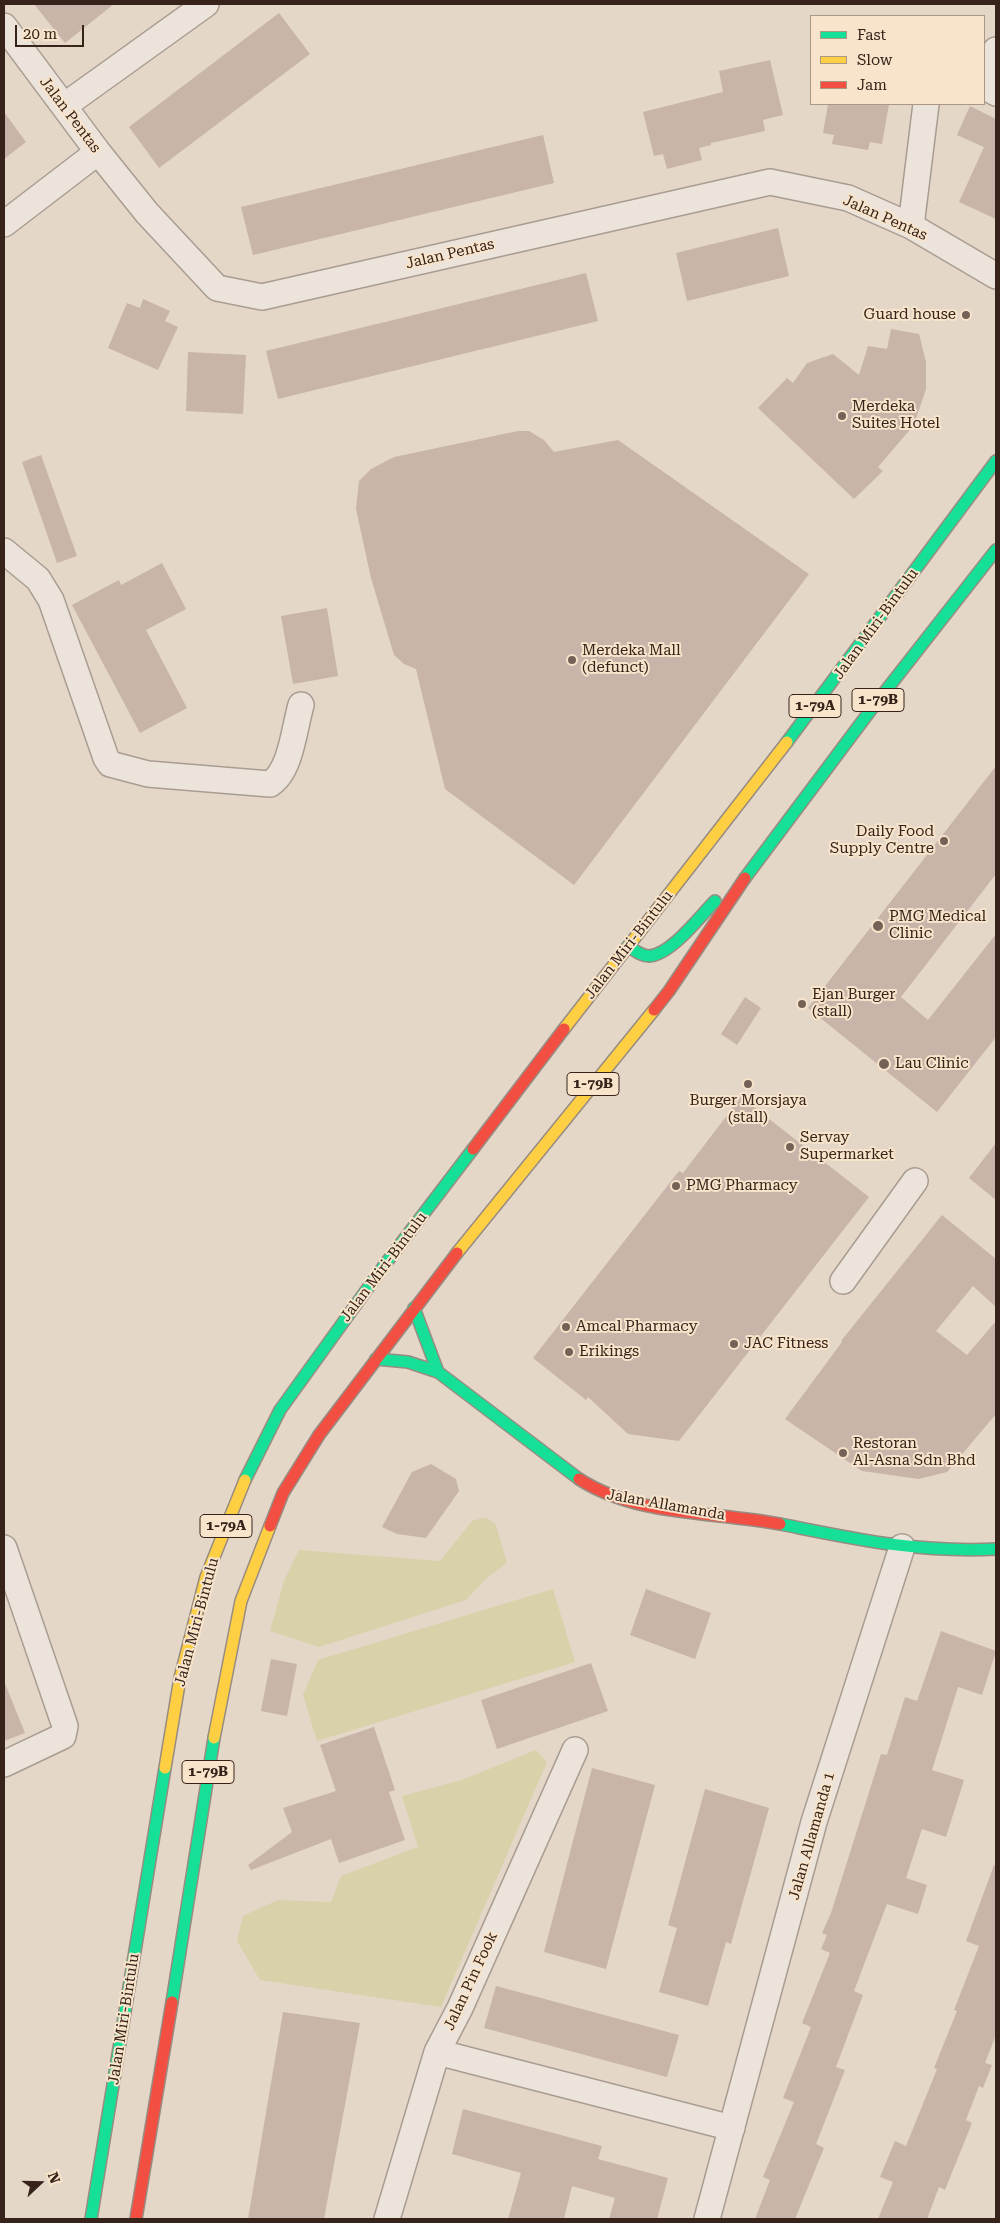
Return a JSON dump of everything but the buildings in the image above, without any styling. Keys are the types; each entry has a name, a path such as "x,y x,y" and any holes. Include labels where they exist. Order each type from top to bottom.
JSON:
{"main road":[{"name":"Jalan Miri-Bintulu","path":"91,2219 180,1678 206,1576 246,1476 285,1402 383,1267 628,946 823,696 996,461"},
{"name":"1-79B","path":"136,2219 214,1736 240,1601 283,1493 319,1435 414,1308 485,1216 669,991 763,852 996,550"},
{"path":"628,946 647,956 657,956 667,949 763,852"},
{"path":"414,1308 438,1372"},
{"name":"Jalan Allamanda","path":"376,1359 408,1362 438,1372 580,1480 596,1491 612,1498 692,1513 750,1518 902,1547 996,1550"}],"street":[{"path":"64,106 206,4"},
{"name":"Jalan Pentas","path":"4,26 98,152 147,213 217,288 262,297 770,182 848,198 910,226 996,276"},
{"path":"985,73 996,50"},
{"path":"985,84 989,90 996,93"},
{"path":"910,226 926,105"},
{"path":"4,224 98,152"},
{"path":"4,551 38,579 51,600 87,708 110,764 148,774 270,784 278,779 284,769 300,705"},
{"path":"843,1281 915,1181"},
{"name":"Jalan Allamanda 1","path":"707,2219 814,1822 902,1547"},
{"path":"4,1548 65,1726 62,1736 56,1740 4,1764"},
{"name":"Jalan Pin Fook","path":"387,2219 437,2052 460,2008 575,1750"},
{"path":"437,2052 732,2128"}],"shaded area":[{"path":"486,1517 496,1525 507,1563 489,1576 466,1600 319,1647 270,1631 284,1581 299,1550 440,1561 472,1521"},
{"path":"553,1589 575,1662 317,1741 303,1695 318,1660"},
{"path":"536,1750 547,1762 441,2007 260,1980 237,1941 243,1916 278,1900 331,1902 341,1876 418,1847 402,1796 462,1780"}],"traffic: fast":[{"path":"787,742 996,461"},
{"path":"745,878 873,707 996,550"},
{"path":"628,946 643,955 658,954 676,942 715,901"},
{"path":"245,1480 280,1410 383,1267 473,1149"},
{"path":"414,1308 438,1372"},
{"path":"376,1359 408,1362 438,1372 579,1479"},
{"path":"780,1524 887,1544 940,1549 996,1549"},
{"path":"172,2002 214,1738"},
{"path":"91,2219 165,1768"}],"traffic: slow":[{"path":"564,1029 787,742"},
{"path":"457,1253 654,1010"},
{"path":"165,1768 180,1678 206,1577 245,1480"},
{"path":"214,1738 241,1601 270,1526"}],"traffic: jam":[{"path":"654,1010 669,991 745,878"},
{"path":"473,1149 564,1029"},
{"path":"270,1526 283,1493 319,1435 457,1253"},
{"path":"579,1479 602,1491 651,1507 780,1524"},
{"path":"136,2219 172,2002"}],"place":[{"name":"Guard house","path":"966,315"},
{"name":"Merdeka Suites Hotel","path":"842,416"},
{"name":"Merdeka Mall (defunct)","path":"572,660"},
{"name":"Daily Food Supply Centre","path":"944,841"},
{"name":"PMG Medical Clinic","path":"878,926"},
{"name":"Ejan Burger (stall)","path":"802,1004"},
{"name":"Lau Clinic","path":"884,1064"},
{"name":"Burger Morsjaya (stall)","path":"748,1084"},
{"name":"Servay Supermarket","path":"790,1147"},
{"name":"PMG Pharmacy","path":"676,1186"},
{"name":"Amcal Pharmacy","path":"566,1327"},
{"name":"JAC Fitness","path":"734,1344"},
{"name":"Erikings","path":"569,1352"},
{"name":"Restoran Al-Asna Sdn Bhd","path":"843,1453"}]}
